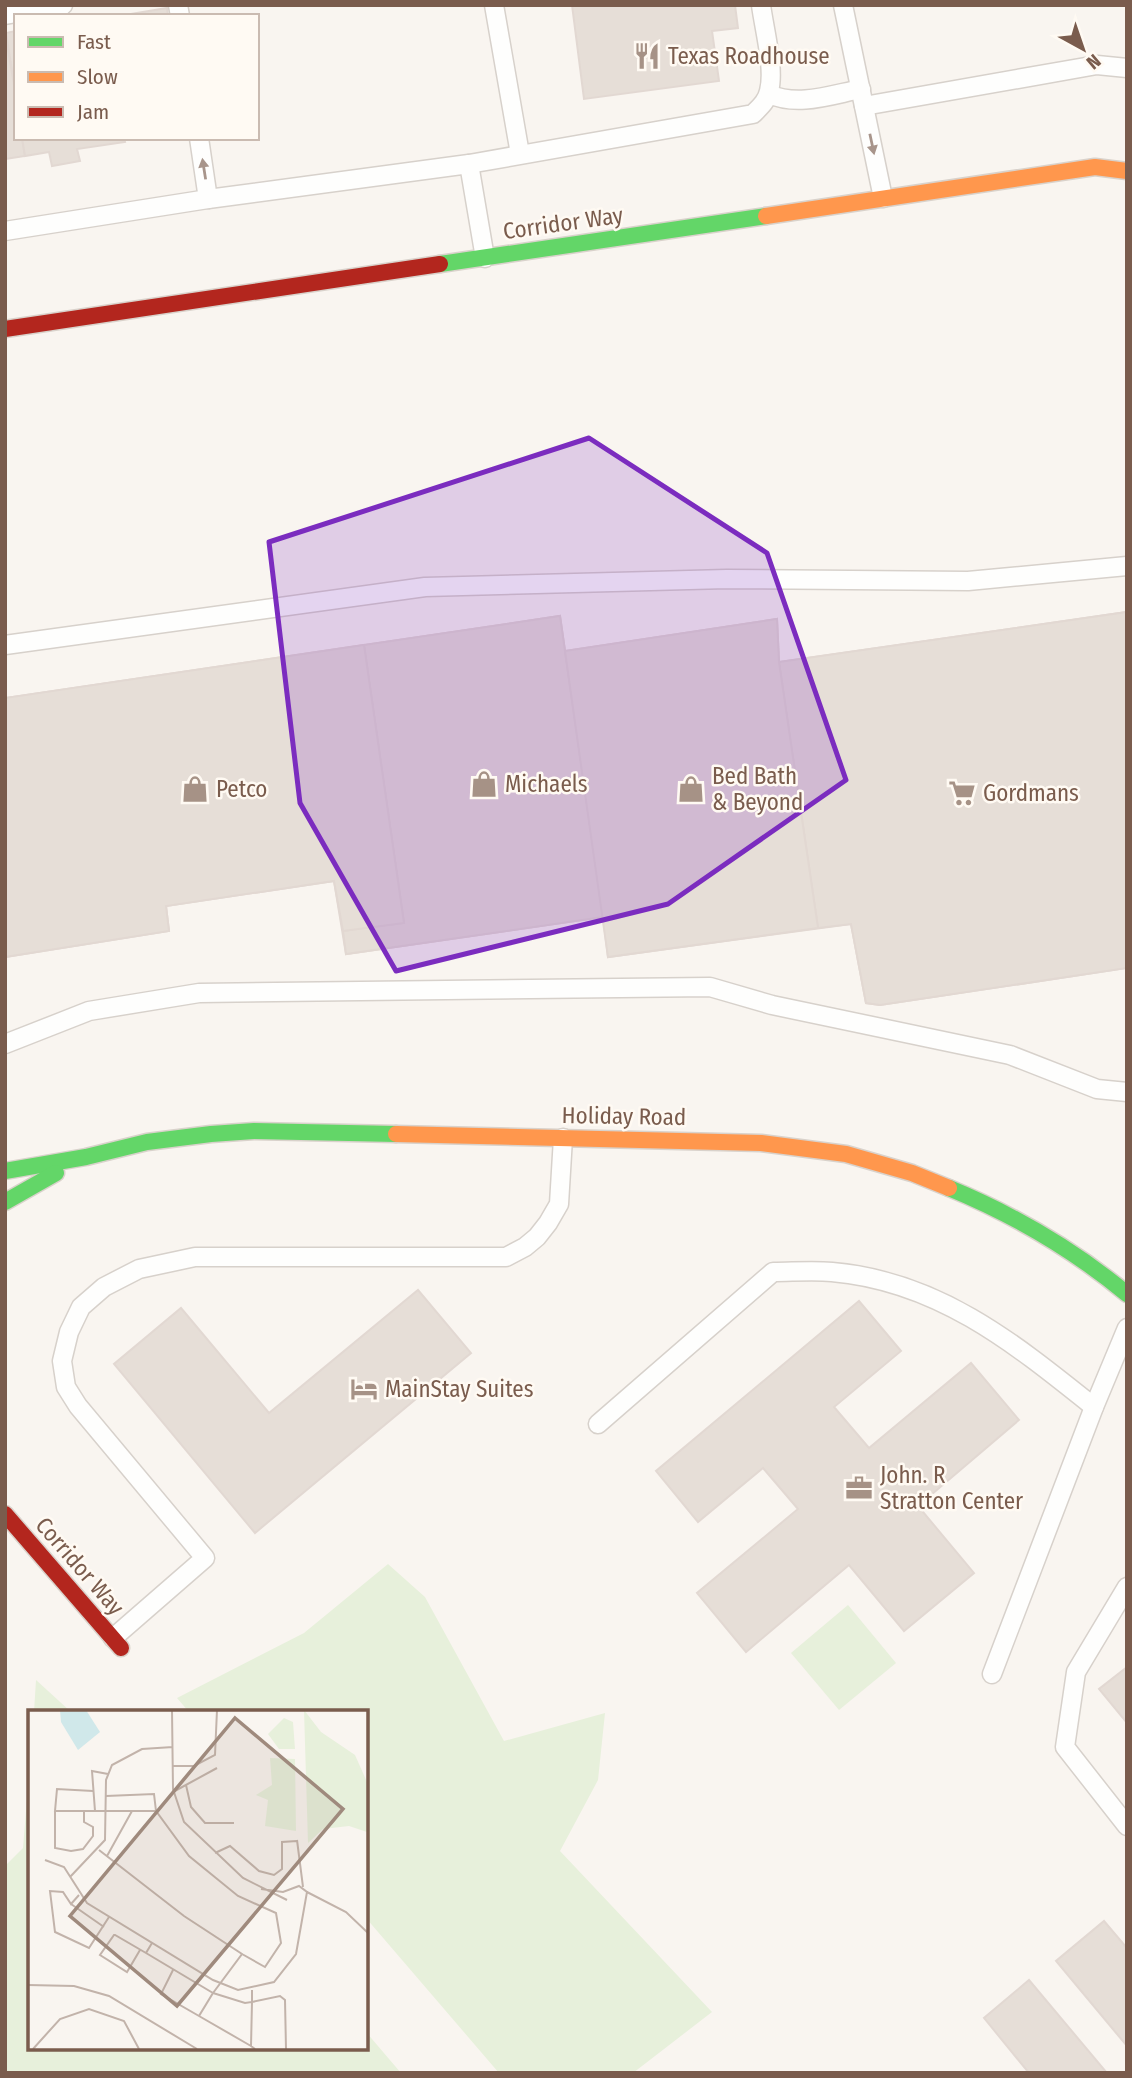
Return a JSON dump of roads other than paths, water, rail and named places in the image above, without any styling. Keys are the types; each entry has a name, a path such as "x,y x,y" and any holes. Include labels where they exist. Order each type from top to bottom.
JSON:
{"street":[{"name":"Corridor Way","path":"5,329 1096,167 1127,171"},
{"name":"Holiday Road","path":"5,1171 86,1157 147,1142 254,1131 761,1143 846,1154 912,1174 974,1198 1039,1234 1105,1276 1127,1294"},
{"name":"Holiday Road","path":"5,1202 86,1157"},
{"name":"Corridor Way","path":"5,1514 117,1643"}],"lane":[{"path":"5,15 63,5"},
{"path":"494,5 520,154"},
{"path":"5,232 208,199 468,164 753,114 769,94 772,78 761,5"},
{"path":"843,5 883,198"},
{"path":"769,94 791,101 862,98 1097,65 1127,68"},
{"path":"199,140 208,199"},
{"path":"468,164 485,258"},
{"path":"5,645 425,587 727,579 968,581 1127,566"},
{"path":"5,1044 89,1011 199,993 710,987 772,1005 1010,1055 1097,1090 1127,1092"},
{"path":"117,1643 205,1558 78,1406 66,1387 62,1362 69,1332 81,1307 103,1287 139,1269 195,1257 506,1257 537,1237 559,1204 563,1138"},
{"path":"598,1424 773,1272 831,1272 889,1282 947,1303 1001,1336 1094,1407"},
{"path":"992,1674 1127,1328"},
{"path":"1127,1587 1076,1672 1065,1747 1127,1826"}],"place":[{"name":"Texas Roadhouse","path":"647,56"},
{"name":"Michaels","path":"484,784"},
{"name":"Petco","path":"195,789"},
{"name":"Bed Bath & Beyond","path":"691,789"},
{"name":"Gordmans","path":"962,793"},
{"name":"MainStay Suites","path":"364,1389"},
{"name":"John. R Stratton Center","path":"859,1488"}]}
